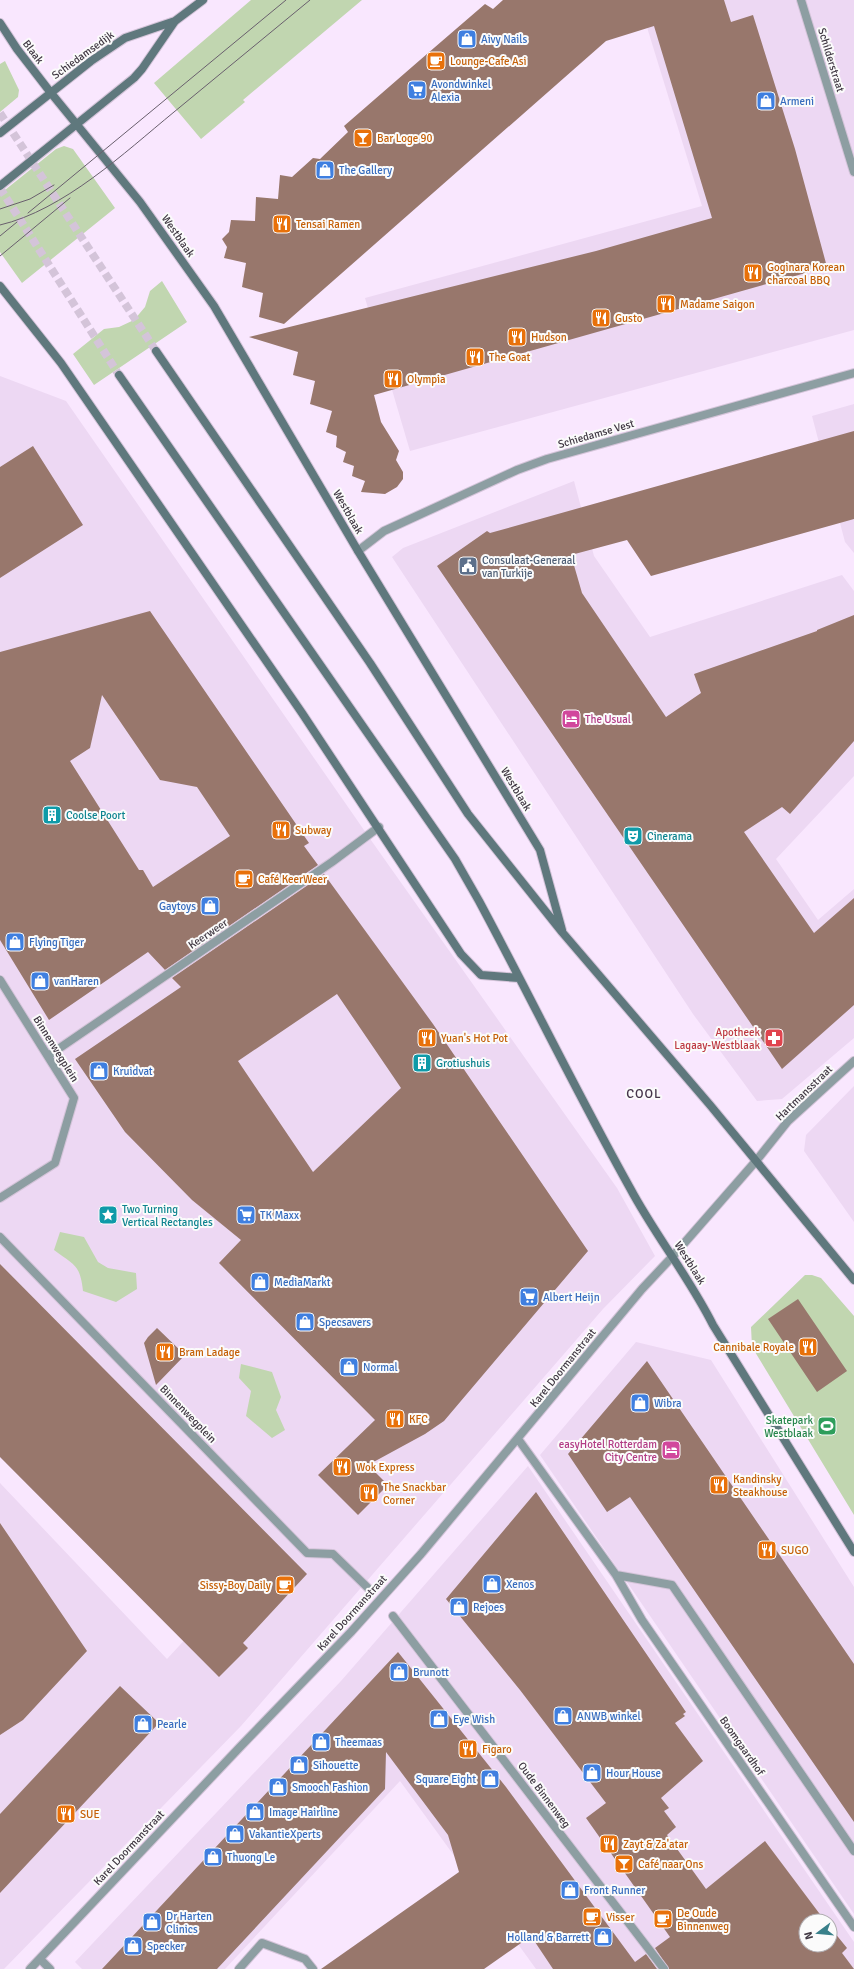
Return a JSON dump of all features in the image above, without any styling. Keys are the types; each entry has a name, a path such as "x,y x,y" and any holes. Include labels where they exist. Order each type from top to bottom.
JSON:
{"main road":[{"name":"Schiedamsedijk","path":"0,186 138,73 175,21 203,0"},
{"name":"Schiedamsedijk","path":"0,133 91,61 125,38 175,21"},
{"name":"Blaak","path":"0,22 17,49 77,124"},
{"name":"Westblaak","path":"77,124 140,202 214,306 358,551 540,850 562,932"},
{"path":"0,286 61,363 379,827 461,954 481,975 519,978"},
{"name":"Westblaak","path":"156,351 370,663 468,814 562,932 756,1161 854,1280"},
{"name":"Westblaak","path":"119,374 455,859 479,901 629,1187 703,1304 713,1325 854,1552"}],"street":[{"name":"Schilderstraat","path":"801,0 854,172"},
{"name":"Schiedamse Vest","path":"358,551 384,531 517,470 547,459 854,372"},
{"name":"Keerweer","path":"48,1056 332,862 379,827"},
{"name":"Binnenwegplein","path":"0,980 74,1098 55,1163 0,1198"},
{"name":"Hartmansstraat","path":"673,1256 756,1161 788,1121 854,1061"},
{"name":"Binnenwegplein","path":"0,1236 307,1553 333,1554 368,1588"},
{"name":"Karel Doormanstraat","path":"30,1969 351,1632 421,1554 642,1289 673,1256"},
{"name":"Boomgaardhof","path":"518,1439 616,1575 642,1620 854,1926"},
{"path":"616,1575 672,1585 854,1851"},
{"name":"Oude Binnenweg","path":"393,1616 664,1969"},
{"path":"239,1969 262,1943 305,1959 313,1969"},
{"path":"40,1959 50,1969"}],"shaded area":[{"path":"676,0 854,0 854,330 410,451 365,298 702,206 642,11"},
{"path":"0,376 66,401 373,843 617,1188 655,1256 603,1309 241,1726 4,1969 0,1969 0,1483 167,1659 240,1580 0,1341"},
{"path":"854,404 854,553 845,542 812,416"},
{"path":"574,481 594,556 650,637 842,575 854,591 854,776 776,859 818,920 854,889 854,1038 782,1099 757,1101 693,1014 392,557 403,548"},
{"path":"854,1086 854,1222 804,1151 806,1135"},
{"path":"636,1342 711,1360 854,1587 854,1914 540,1455"},
{"path":"528,1466 834,1913 798,1913 798,1953 838,1953 838,1919 854,1942 854,1969 536,1969 400,1781 225,1969 82,1969 75,1962 341,1681"}],"green space":[{"path":"251,0 362,0 243,100 245,102 201,139 154,83"},
{"path":"5,61 19,90 18,97 0,112 0,64"},
{"path":"64,146 73,149 115,208 22,283 0,252 0,194 56,149"},
{"path":"162,281 187,322 94,385 73,354 104,329 119,327 134,320 145,307 150,291"},
{"path":"60,1232 84,1237 98,1262 108,1268 136,1273 137,1289 116,1302 83,1291 78,1270 71,1262 54,1250"},
{"name":"Skatepark Westblaak","path":"805,1275 812,1275 821,1278 854,1316 854,1515 752,1347 751,1327"},
{"path":"241,1364 272,1372 281,1397 276,1410 285,1430 272,1438 246,1416 251,1391 239,1378"}],"building":[{"path":"503,0 724,0 731,22 753,15 795,149 827,267 374,395 381,422 399,451 396,460 403,472 403,479 397,487 385,494 361,492 365,481 352,476 354,466 343,462 346,452 336,447 337,436 326,432 332,411 310,404 315,381 293,375 298,352 249,337 596,251 712,218 654,26 606,41 284,324 259,317 263,293 242,287 246,263 224,258 227,247 222,239 229,232 231,220 255,221 256,197 278,199 280,175 292,177 313,158 320,159 348,132 344,126 485,4 493,9"},
{"path":"854,431 854,519 651,576 627,540 571,555 582,593 666,717 701,693 694,674 817,631 854,615 854,741 790,814 782,807 744,832 814,933 854,898 854,1005 782,1069 437,566 487,531 490,533"},
{"path":"33,446 83,525 0,578 0,467"},
{"path":"150,611 309,843 304,846 318,865 165,970 148,952 49,1020 0,940 0,652","holes":["102,695 160,780 197,787 230,836 153,887 143,870 139,870 70,761 90,748"]},
{"path":"324,874 433,1024 588,1251 444,1421 425,1434 368,1465 388,1485 358,1515 318,1475 375,1420 219,1263 241,1240 192,1200 125,1132 75,1059 181,987 172,978","holes":["337,994 401,1088 313,1172 238,1061"]},
{"path":"0,1264 307,1574 243,1643 248,1648 219,1677 0,1457"},
{"path":"798,1299 847,1371 817,1392 768,1319"},
{"name":"Bram Ladage","path":"157,1328 185,1355 156,1385 144,1343"},
{"path":"647,1361 854,1664 854,1822 630,1497 607,1512 568,1454"},
{"path":"536,1492 686,1712 683,1714 685,1716 675,1723 703,1761 661,1798 669,1808 664,1811 676,1827 667,1835 706,1889 765,1841 819,1913 798,1913 798,1953 838,1953 838,1937 847,1948 842,1953 854,1969 669,1969 655,1948 670,1937 586,1818 606,1803 520,1690 446,1599"},
{"path":"0,1523 87,1651 23,1720 0,1735"},
{"path":"398,1652 506,1787 635,1962 646,1954 657,1969 553,1969 531,1936 484,1969 321,1969 459,1872 448,1835 386,1752 385,1789 217,1969 102,1969"},
{"path":"120,1686 159,1723 0,1893 0,1814"}],"tunnel":[{"path":"0,113 156,351"},
{"path":"0,188 119,375"}],"tram line":[{"path":"28,213 286,0"},
{"path":"0,225 24,218 47,207 92,178 135,145 310,0"},
{"path":"0,209 30,199 54,185"},
{"path":"0,256 70,198"},
{"path":"0,236 17,222"}],"place":[{"name":"Aivy Nails","path":"467,39"},
{"name":"Lounge-Cafe Asi","path":"436,61"},
{"name":"Avondwinkel Alexia","path":"417,90"},
{"name":"Armeni","path":"766,101"},
{"name":"Bar Loge 90","path":"363,138"},
{"name":"The Gallery","path":"325,170"},
{"name":"Tensai Ramen","path":"282,224"},
{"name":"Goginara Korean charcoal BBQ","path":"753,273"},
{"name":"Madame Saigon","path":"666,304"},
{"name":"Gusto","path":"601,318"},
{"name":"Hudson","path":"517,337"},
{"name":"The Goat","path":"475,357"},
{"name":"Olympia","path":"393,379"},
{"name":"Consulaat-Generaal van Turkije","path":"468,566"},
{"name":"The Usual","path":"571,719"},
{"name":"Coolse Poort","path":"52,815"},
{"name":"Subway","path":"281,830"},
{"name":"Cinerama","path":"633,836"},
{"name":"Café KeerWeer","path":"244,879"},
{"name":"Gaytoys","path":"210,906"},
{"name":"Flying Tiger","path":"15,942"},
{"name":"vanHaren","path":"40,981"},
{"name":"Yuan's Hot Pot","path":"427,1038"},
{"name":"Apotheek Lagaay-Westblaak","path":"774,1038"},
{"name":"Grotiushuis","path":"422,1063"},
{"name":"Kruidvat","path":"99,1071"},
{"name":"Two Turning Vertical Rectangles","path":"108,1215"},
{"name":"TK Maxx","path":"246,1215"},
{"name":"MediaMarkt","path":"260,1282"},
{"name":"Albert Heijn","path":"529,1297"},
{"name":"Specsavers","path":"305,1322"},
{"name":"Cannibale Royale","path":"808,1347"},
{"name":"Bram Ladage","path":"165,1352"},
{"name":"Normal","path":"349,1367"},
{"name":"Wibra","path":"640,1403"},
{"name":"KFC","path":"395,1419"},
{"name":"Skatepark Westblaak","path":"827,1426"},
{"name":"easyHotel Rotterdam City Centre","path":"671,1450"},
{"name":"Wok Express","path":"342,1467"},
{"name":"Kandinsky Steakhouse","path":"719,1485"},
{"name":"The Snackbar Corner","path":"369,1493"},
{"name":"SUGO","path":"767,1550"},
{"name":"Xenos","path":"492,1584"},
{"name":"Sissy-Boy Daily","path":"285,1585"},
{"name":"Rejoes","path":"459,1607"},
{"name":"Brunott","path":"399,1672"},
{"name":"ANWB winkel","path":"563,1716"},
{"name":"Eye Wish","path":"439,1719"},
{"name":"Pearle","path":"143,1724"},
{"name":"Theemaas","path":"321,1742"},
{"name":"Figaro","path":"468,1749"},
{"name":"Sihouette","path":"299,1765"},
{"name":"Hour House","path":"592,1773"},
{"name":"Square Eight","path":"490,1779"},
{"name":"Smooch Fashion","path":"278,1787"},
{"name":"Image Hairline","path":"255,1812"},
{"name":"SUE","path":"66,1814"},
{"name":"VakantieXperts","path":"235,1834"},
{"name":"Zayt & Za'atar","path":"609,1844"},
{"name":"Thuong Le","path":"213,1857"},
{"name":"Café naar Ons","path":"624,1864"},
{"name":"Front Runner","path":"570,1890"},
{"name":"Visser","path":"592,1917"},
{"name":"De Oude Binnenweg","path":"663,1919"},
{"name":"Dr Harten Clinics","path":"152,1922"},
{"name":"Holland & Barrett","path":"603,1937"},
{"name":"Specker","path":"133,1946"}],"district":[{"name":"COOL","path":"644,1094"}]}
